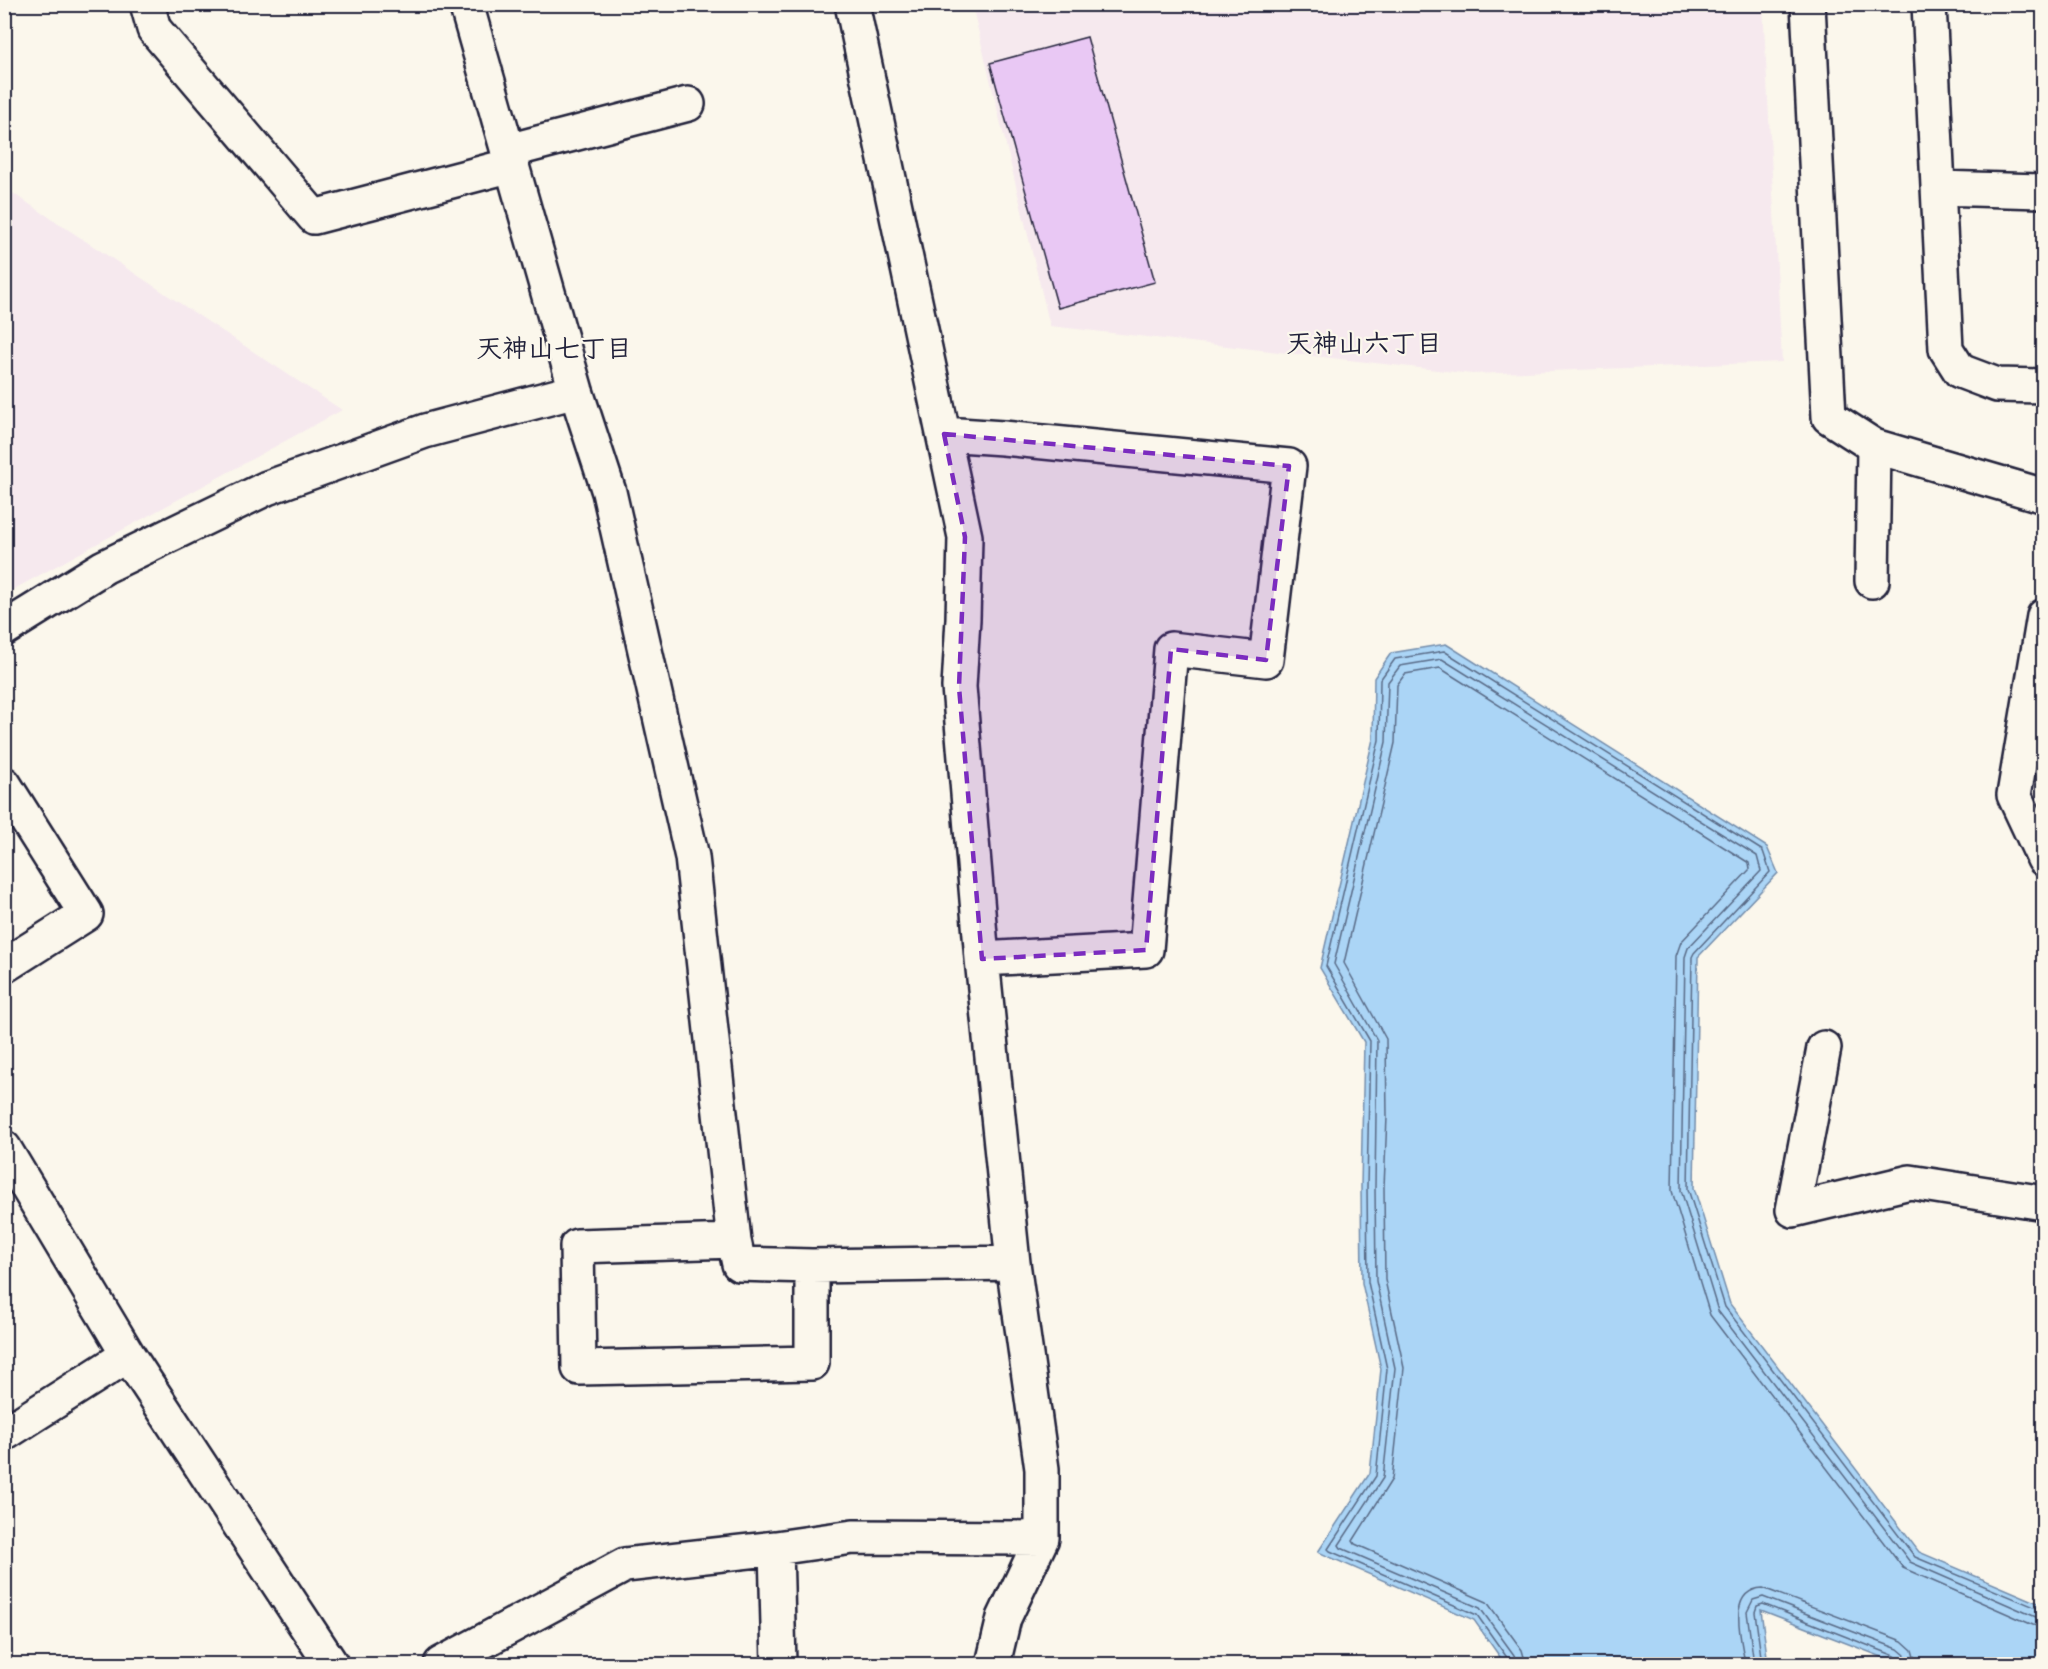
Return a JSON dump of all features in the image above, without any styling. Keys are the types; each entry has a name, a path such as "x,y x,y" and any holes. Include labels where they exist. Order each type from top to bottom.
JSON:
{"street":[{"path":"147,4 154,29 314,217 688,104"},
{"path":"466,4 576,391 609,492 692,857 734,1241 739,1264 812,1266 1013,1263"},
{"path":"852,4 965,537 959,687 982,959 1013,1263 1042,1469 1042,1538 1004,1618 993,1665"},
{"path":"1808,4 1829,417 1874,446 2043,496"},
{"path":"1929,4 1946,350 1960,371 1997,385 2043,386"},
{"path":"1938,189 2043,191"},
{"path":"4,628 104,567 267,488 425,431 576,391"},
{"path":"944,434 1289,465 1266,660 1171,649 1146,950 982,959"},
{"path":"1872,581 1874,446"},
{"path":"2043,616 2014,795 2043,860"},
{"path":"4,784 86,914 4,966"},
{"path":"1824,1048 1793,1210 1910,1182 2043,1203"},
{"path":"4,1148 128,1355 331,1665"},
{"path":"734,1241 577,1246 579,1368 812,1363 812,1266"},
{"path":"4,1434 128,1355"},
{"path":"441,1665 625,1565 853,1537 1042,1538"},
{"path":"776,1548 779,1665"}],"highlighted area":[{"path":"944,434 1289,466 1266,660 1171,649 1146,950 982,959 959,687 965,537"}],"shaded area":[{"path":"972,5 1763,5 1782,362 1472,374 1050,326"},
{"path":"5,188 342,410 4,594"}],"water":[{"path":"1446,644 1767,847 1778,873 1698,957 1694,1188 1730,1304 1919,1552 2043,1605 2043,1664 1900,1664 1761,1610 1768,1664 1505,1664 1474,1620 1318,1552 1370,1473 1381,1369 1362,1283 1364,1042 1320,968 1373,739 1374,678 1391,653"}],"building":[{"path":"1087,37 1155,282 1058,308 990,63"}],"district":[{"name":"天神山六丁目","path":"1364,343"},
{"name":"天神山七丁目","path":"554,348"}]}
